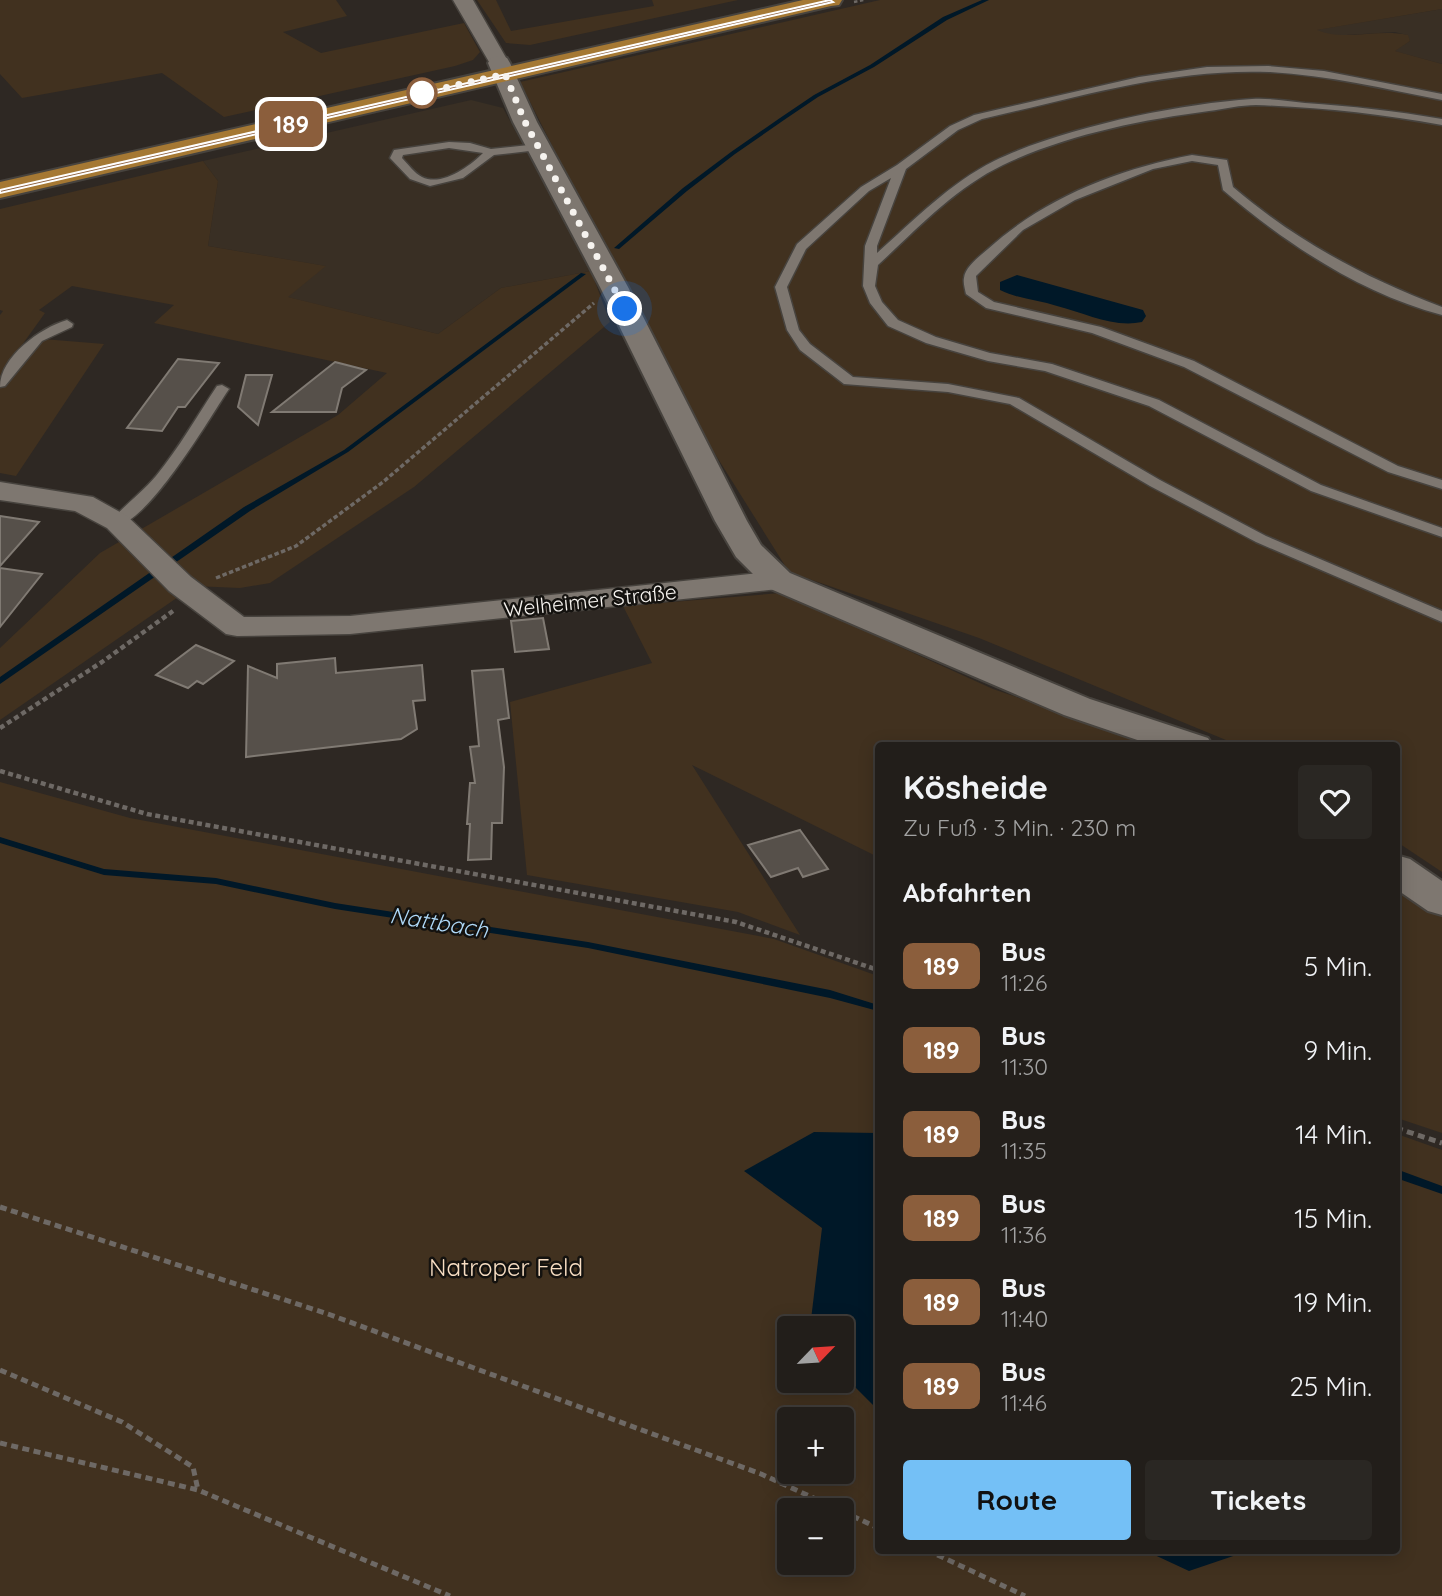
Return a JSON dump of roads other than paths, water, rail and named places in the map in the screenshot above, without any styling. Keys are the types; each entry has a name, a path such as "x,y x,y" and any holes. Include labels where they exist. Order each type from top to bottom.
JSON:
{"main road":[{"path":"0,190 782,0"},
{"path":"0,177 831,0"}],"street":[{"path":"463,0 502,69 538,147 614,287 731,521 748,550 778,580"},
{"name":"Welheimer Straße","path":"0,491 83,503 117,522 186,589 237,627 350,625 778,580 1077,707 1183,742"},
{"path":"1400,872 1442,901"}],"lane":[{"path":"1442,97 1324,74 1268,69 1186,72 1139,80 978,117 954,128 901,167 865,189 801,247 781,287 783,304 793,330 805,347 849,381 948,388 1014,401 1155,483 1261,539 1442,617"},
{"path":"872,264 925,215 972,179 999,163 1078,134 1184,111 1254,102 1386,112 1442,122"},
{"path":"491,152 482,162 445,180 432,182 418,180 396,158 398,152 407,149 449,145 470,146 491,152 538,147"},
{"path":"1442,311 1370,280 1296,239 1227,188 1223,162 1192,158 1150,166 1110,180 1030,221 980,263 970,276 972,293 990,305 1096,330 1189,364 1393,469 1442,485"},
{"path":"901,167 871,246 869,286 876,303 893,323 931,340 988,357 1047,367 1154,403 1317,488 1442,533"},
{"path":"0,383 37,338 67,324"},
{"path":"117,522 131,512 171,469 222,389"}],"water":[{"path":"1017,275 1143,310 1146,316 1142,322 1120,323 1000,290 1000,282"},
{"path":"814,1132 875,1133 875,1407 854,1386 854,1316 811,1316 822,1228 744,1171"},
{"path":"1152,1554 1239,1554 1189,1571"}],"waterway":[{"path":"617,248 733,153 816,96 872,66 945,18 987,0"},
{"path":"0,681 247,509 346,451 583,274"},
{"name":"Nattbach","path":"0,840 104,872 216,881 335,906 588,945 830,994 875,1007"},
{"name":"Nattbach","path":"1400,1174 1442,1190"}],"park label":[{"name":"Natroper Feld","path":"506,1267"}]}
